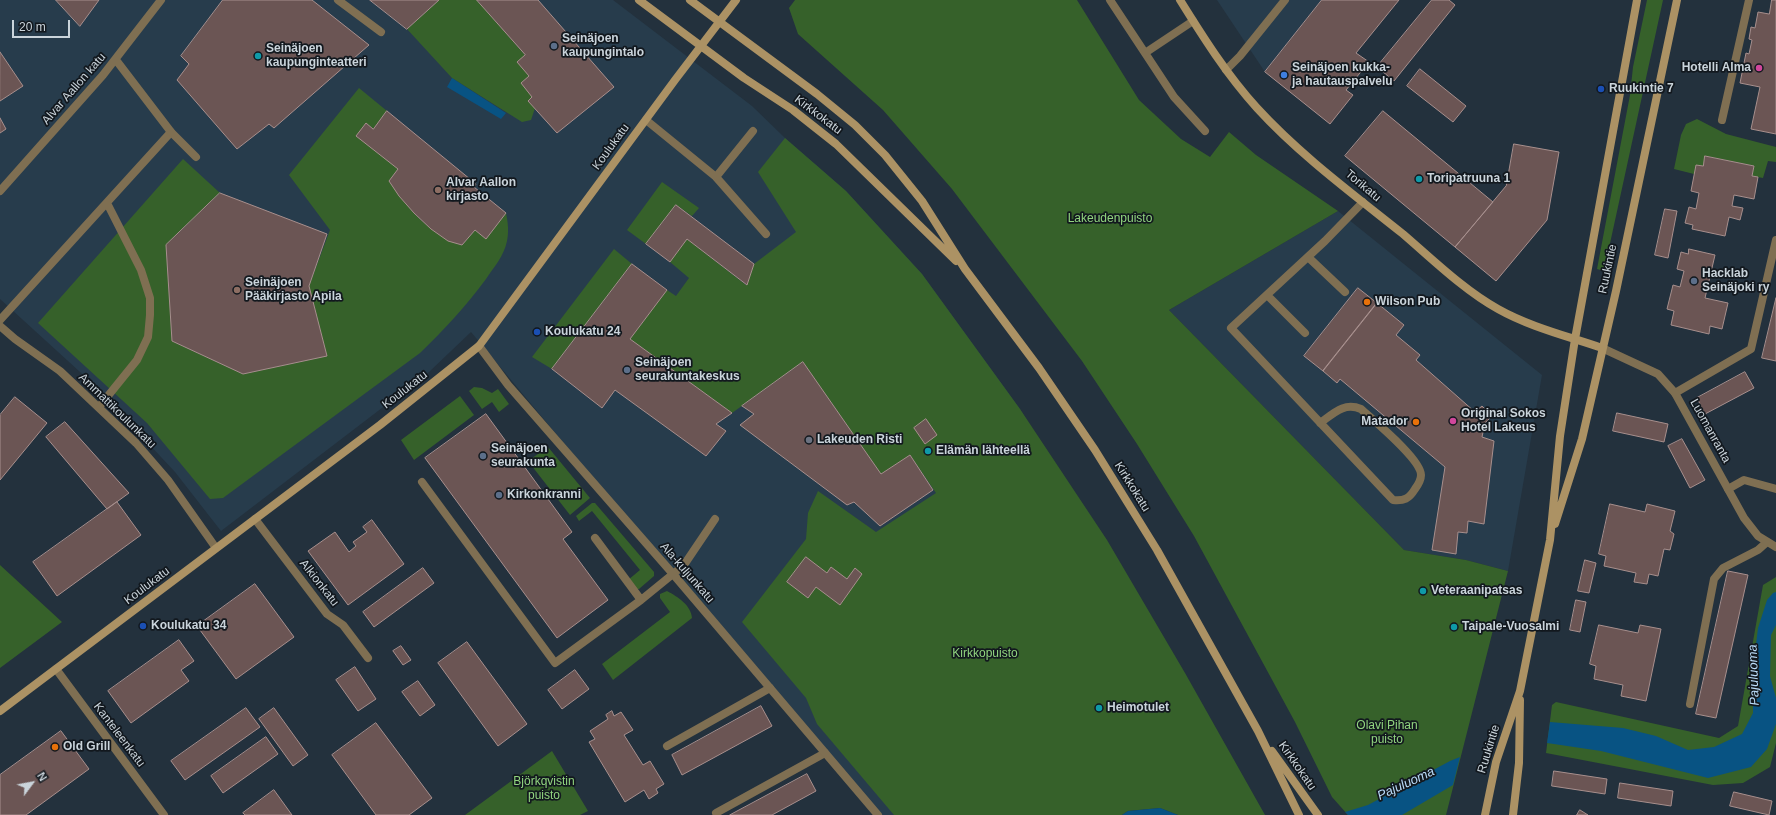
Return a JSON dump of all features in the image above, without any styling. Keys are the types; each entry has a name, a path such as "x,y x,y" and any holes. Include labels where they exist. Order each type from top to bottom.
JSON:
{"main road":[{"name":"Kirkkokatu","path":"639,0 744,78 793,110 836,144 964,269"},
{"name":"Kirkkokatu","path":"690,0 817,94 865,135 885,155 922,201 964,269 1039,368 1095,450 1157,550 1258,730 1299,815"},
{"name":"Koulukatu","path":"0,711 380,425 479,346 736,0"},
{"name":"Torikatu","path":"1180,0 1226,70 1257,108 1286,137 1363,202 1463,284 1496,308 1536,326 1602,348"},
{"name":"Ruukintie","path":"1485,815 1496,762 1520,691 1550,540 1560,436 1574,339 1637,0"},
{"name":"Ruukintie","path":"1550,540 1582,439 1678,0"},
{"name":"Ruukintie","path":"1513,815 1519,763 1520,691"},
{"name":"Kirkkokatu","path":"1258,730 1318,815"}],"street":[{"name":"Alvar Aallon katu","path":"0,191 116,60 161,0"},
{"path":"338,0 381,32"},
{"path":"1110,0 1174,97 1204,131"},
{"path":"1226,70 1240,56 1285,0"},
{"path":"1722,120 1749,0"},
{"path":"1145,53 1193,21"},
{"path":"116,60 171,132 196,157"},
{"path":"646,120 716,177 766,234"},
{"path":"716,177 753,131"},
{"path":"0,320 171,132"},
{"path":"1320,423 1340,409 1353,406 1362,409 1411,456 1419,466 1421,475 1420,482 1411,496 1402,501 1392,500 1231,328 1308,257 1353,214 1363,202"},
{"path":"99,407 137,360 148,337 150,315 150,298 141,270 107,203"},
{"path":"1675,393 1751,349 1776,240"},
{"path":"1308,257 1345,292"},
{"path":"1267,295 1305,333"},
{"name":"Ammattikoulunkatu","path":"0,326 60,371 136,442 168,480 216,548"},
{"name":"Ala-kuljunkatu","path":"479,346 508,385 673,574 878,815"},
{"name":"Luomanranta","path":"1602,348 1658,374 1675,393 1744,518 1758,536 1776,547"},
{"path":"1728,489 1744,480 1776,490"},
{"path":"422,482 555,663 641,600 684,565 715,519"},
{"name":"Alkionkatu","path":"255,519 327,614 343,625 368,658"},
{"path":"595,538 641,600"},
{"path":"1690,704 1714,579 1723,568 1758,550 1767,542"},
{"name":"Kanteleenkatu","path":"56,669 164,815"},
{"path":"667,746 770,688"},
{"path":"716,813 825,752"}],"shaded area":[{"path":"0,0 613,0 752,106 785,138 846,191 922,274 1020,409 1265,815 1178,815 1160,808 1128,811 1122,815 878,815 673,574 471,332 429,372 221,531 175,472 91,382 0,299"},
{"path":"1217,0 1322,0 1265,72"},
{"path":"1338,211 1542,375 1508,571 1466,560 1404,550 1169,310"}],"green space":[{"path":"439,0 477,0 525,55 532,97 528,101 535,108 531,120 522,122 452,78 407,29"},
{"name":"Lakeudenpuisto","path":"795,0 1077,0 1139,100 1181,139 1210,157 1229,132 1256,155 1338,211 1169,310 1404,550 1466,560 1508,571 1446,815 1348,815 1332,797 1295,722 1194,536 1137,444 1082,361 952,189 883,110 798,34 789,8"},
{"path":"1647,0 1663,0 1604,271 1597,269 1630,95 1633,67"},
{"path":"359,88 387,111 373,129 366,123 398,169 389,181 412,210 440,235 462,245 475,230 486,239 506,213 508,238 506,246 495,266 471,299 420,353 223,498 210,499 147,423 38,323 183,159 220,193 166,245 172,341 243,374 327,356 309,286 330,230 289,175"},
{"path":"1697,119 1726,134 1776,147 1776,162 1768,161 1763,178 1752,176 1754,166 1706,156 1703,166 1694,174 1674,169 1681,135 1686,124"},
{"name":"Kirkkopuisto","path":"785,138 846,191 922,274 1020,409 1107,540 1185,673 1265,815 1178,815 1160,808 1128,811 1122,815 894,815 817,724 806,698 742,622 806,539 808,513 818,491 876,532 936,493 910,455 881,474 803,362 732,413 630,339 667,290 676,296 689,278 670,262 687,239 746,285 754,264 796,232 758,172"},
{"path":"662,182 699,208 692,216 676,205 646,244 627,230"},
{"path":"614,249 632,264 552,369 532,357"},
{"path":"474,387 482,388 492,393 498,389 509,404 499,412 492,402 482,409 469,391"},
{"path":"460,396 474,415 414,460 401,440"},
{"path":"548,447 590,498 570,515 528,461"},
{"path":"592,503 595,503 654,572 654,576 639,589 635,589 628,580 640,570 592,511 579,521 576,516"},
{"path":"0,565 62,622 0,668"},
{"path":"1776,577 1776,743 1770,767 1743,783 1713,785 1546,753 1552,705 1556,702 1719,738 1738,726 1763,585"},
{"path":"667,591 687,605 692,618 613,680 602,664 670,612 660,598 660,594"},
{"name":"Björkqvistin puisto","path":"552,751 588,811 580,815 465,815"}],"water":[{"path":"452,78 506,113 501,119 447,87"},
{"name":"Pajuluoma","path":"1776,592 1776,625 1771,635 1770,676 1776,698 1776,724 1767,749 1751,767 1708,778 1601,751 1547,743 1550,722 1623,728 1656,736 1688,750 1714,747 1742,734 1753,713 1753,669 1758,628 1767,600 1773,593"},
{"path":"1460,757 1453,785 1402,815 1348,815 1345,812 1368,805"},
{"path":"1160,808 1178,815 1122,815 1128,811"}],"building":[{"path":"56,0 99,0 80,26"},
{"path":"223,0 312,0 369,45 274,128 269,124 237,149 177,80 189,64 181,56"},
{"path":"370,0 439,0 407,29"},
{"path":"477,0 538,0 614,87 557,133 528,101 532,97 521,83 529,76 517,62 525,55"},
{"path":"1322,0 1399,0 1356,53 1369,62 1346,90 1353,95 1330,124 1265,72"},
{"path":"1432,0 1449,0 1455,5 1394,81 1377,67"},
{"name":"Hotelli Alma","path":"1772,0 1776,0 1776,134 1751,129 1760,87 1740,83 1746,53 1749,54 1752,40 1749,39 1751,27 1755,28 1758,12 1769,14"},
{"path":"0,52 23,86 0,101"},
{"path":"1420,69 1466,106 1453,122 1407,86"},
{"path":"387,111 476,184 474,187 506,213 486,239 475,230 462,245 448,241 431,229 399,196 389,181 398,169 356,136 366,123 373,129"},
{"name":"Toripatruuna 1","path":"1383,111 1493,202 1455,247 1345,156"},
{"path":"0,118 6,129 0,133"},
{"path":"1514,144 1559,152 1547,220 1496,281 1455,247 1506,186"},
{"path":"1705,156 1754,166 1752,176 1758,177 1754,199 1734,195 1732,206 1743,208 1740,220 1729,217 1725,236 1692,229 1693,225 1685,223 1689,207 1696,209 1699,193 1691,191 1696,165 1703,166"},
{"path":"220,193 327,234 309,286 327,356 243,374 172,341 166,245"},
{"path":"676,205 754,264 747,285 687,239 670,262 646,244"},
{"path":"1665,209 1677,211 1668,258 1655,255"},
{"path":"1689,249 1715,255 1705,298 1728,303 1722,329 1710,326 1709,334 1671,325 1674,311 1667,309 1673,285 1680,287 1684,271 1677,269 1681,252 1688,254"},
{"path":"632,264 667,290 630,339 732,413 716,424 726,431 706,456 615,390 602,408 552,369"},
{"path":"1358,288 1377,303 1323,371 1304,356"},
{"path":"1776,298 1776,361 1762,358"},
{"path":"1377,303 1404,325 1396,335 1420,355 1416,360 1475,412 1482,406 1492,416 1485,423 1482,437 1494,441 1484,524 1468,521 1467,533 1458,532 1456,554 1432,550 1445,467 1340,379 1337,383 1323,371"},
{"name":"Lakeuden Risti","path":"803,362 881,474 910,455 933,490 880,526 854,502 847,505 740,425 754,414 742,406"},
{"path":"1745,372 1754,388 1705,414 1697,398"},
{"path":"15,397 47,423 0,480 0,415"},
{"path":"1617,413 1668,424 1664,442 1613,431"},
{"name":"Kirkonkranni","path":"486,414 572,532 563,539 608,600 557,638 425,458"},
{"name":"Lakeuden Risti","path":"926,419 937,435 925,444 914,428"},
{"path":"65,422 129,493 107,509 46,437"},
{"path":"1682,439 1705,480 1690,488 1668,446"},
{"path":"117,502 141,535 57,596 33,562"},
{"path":"1610,504 1645,512 1647,504 1675,511 1670,531 1674,534 1670,550 1664,549 1658,576 1649,574 1647,584 1634,582 1636,573 1604,566 1606,556 1599,554"},
{"path":"372,520 404,564 348,605 308,551 335,532 349,552 356,546 353,542 367,532 363,527"},
{"path":"806,557 827,573 831,567 847,579 855,568 862,574 840,605 816,587 808,598 787,582"},
{"path":"1585,560 1596,563 1589,593 1578,591"},
{"path":"423,568 434,583 374,627 363,612"},
{"path":"1728,571 1748,575 1716,718 1696,714"},
{"path":"255,584 294,637 236,679 197,626"},
{"path":"1576,600 1586,602 1580,632 1570,630"},
{"path":"1599,625 1638,633 1640,625 1661,629 1646,701 1621,696 1623,685 1594,679 1596,666 1590,664"},
{"path":"179,640 194,661 181,670 189,681 131,723 108,691"},
{"path":"467,642 527,724 498,746 438,663"},
{"path":"401,646 411,660 403,665 393,651"},
{"path":"355,667 376,699 358,711 336,680"},
{"path":"575,670 589,689 562,709 548,690"},
{"path":"418,681 435,705 420,716 402,692"},
{"path":"761,706 772,726 682,775 672,755"},
{"path":"246,708 260,727 185,780 171,761"},
{"path":"274,708 308,755 293,766 259,719"},
{"path":"612,711 614,716 621,712 633,730 624,735 643,765 650,761 664,784 656,789 658,793 649,799 644,790 625,802 589,742 595,739 590,731 608,719 606,715"},
{"path":"376,723 432,798 409,815 376,815 332,755"},
{"path":"61,731 89,769 26,815 0,815 0,775"},
{"path":"266,737 278,754 223,793 211,776"},
{"path":"1554,771 1607,779 1605,794 1552,786"},
{"path":"807,774 816,791 772,815 730,815"},
{"path":"1620,783 1673,791 1671,806 1618,798"},
{"path":"274,790 292,815 245,815 243,813"},
{"path":"1734,792 1772,801 1769,815 1730,806"},
{"path":"1580,810 1588,815 1577,815"}],"place":[{"name":"Seinäjoen kaupungintalo","path":"554,46"},
{"name":"Seinäjoen kaupunginteatteri","path":"258,56"},
{"name":"Hotelli Alma","path":"1759,68"},
{"name":"Seinäjoen kukka- ja hautauspalvelu","path":"1284,75"},
{"name":"Ruukintie 7","path":"1601,89"},
{"name":"Toripatruuna 1","path":"1419,179"},
{"name":"Alvar Aallon kirjasto","path":"438,190"},
{"name":"Hacklab Seinäjoki ry","path":"1694,281"},
{"name":"Seinäjoen Pääkirjasto Apila","path":"237,290"},
{"name":"Wilson Pub","path":"1367,302"},
{"name":"Koulukatu 24","path":"537,332"},
{"name":"Seinäjoen seurakuntakeskus","path":"627,370"},
{"name":"Original Sokos Hotel Lakeus","path":"1453,421"},
{"name":"Matador","path":"1416,422"},
{"name":"Lakeuden Risti","path":"809,440"},
{"name":"Elämän lähteellä","path":"928,451"},
{"name":"Seinäjoen seurakunta","path":"483,456"},
{"name":"Kirkonkranni","path":"499,495"},
{"name":"Veteraanipatsas","path":"1423,591"},
{"name":"Koulukatu 34","path":"143,626"},
{"name":"Taipale-Vuosalmi","path":"1454,627"},
{"name":"Heimotulet","path":"1099,708"},
{"name":"Old Grill","path":"55,747"}],"park label":[{"name":"Olavi Pihan puisto","path":"1387,733"}]}
